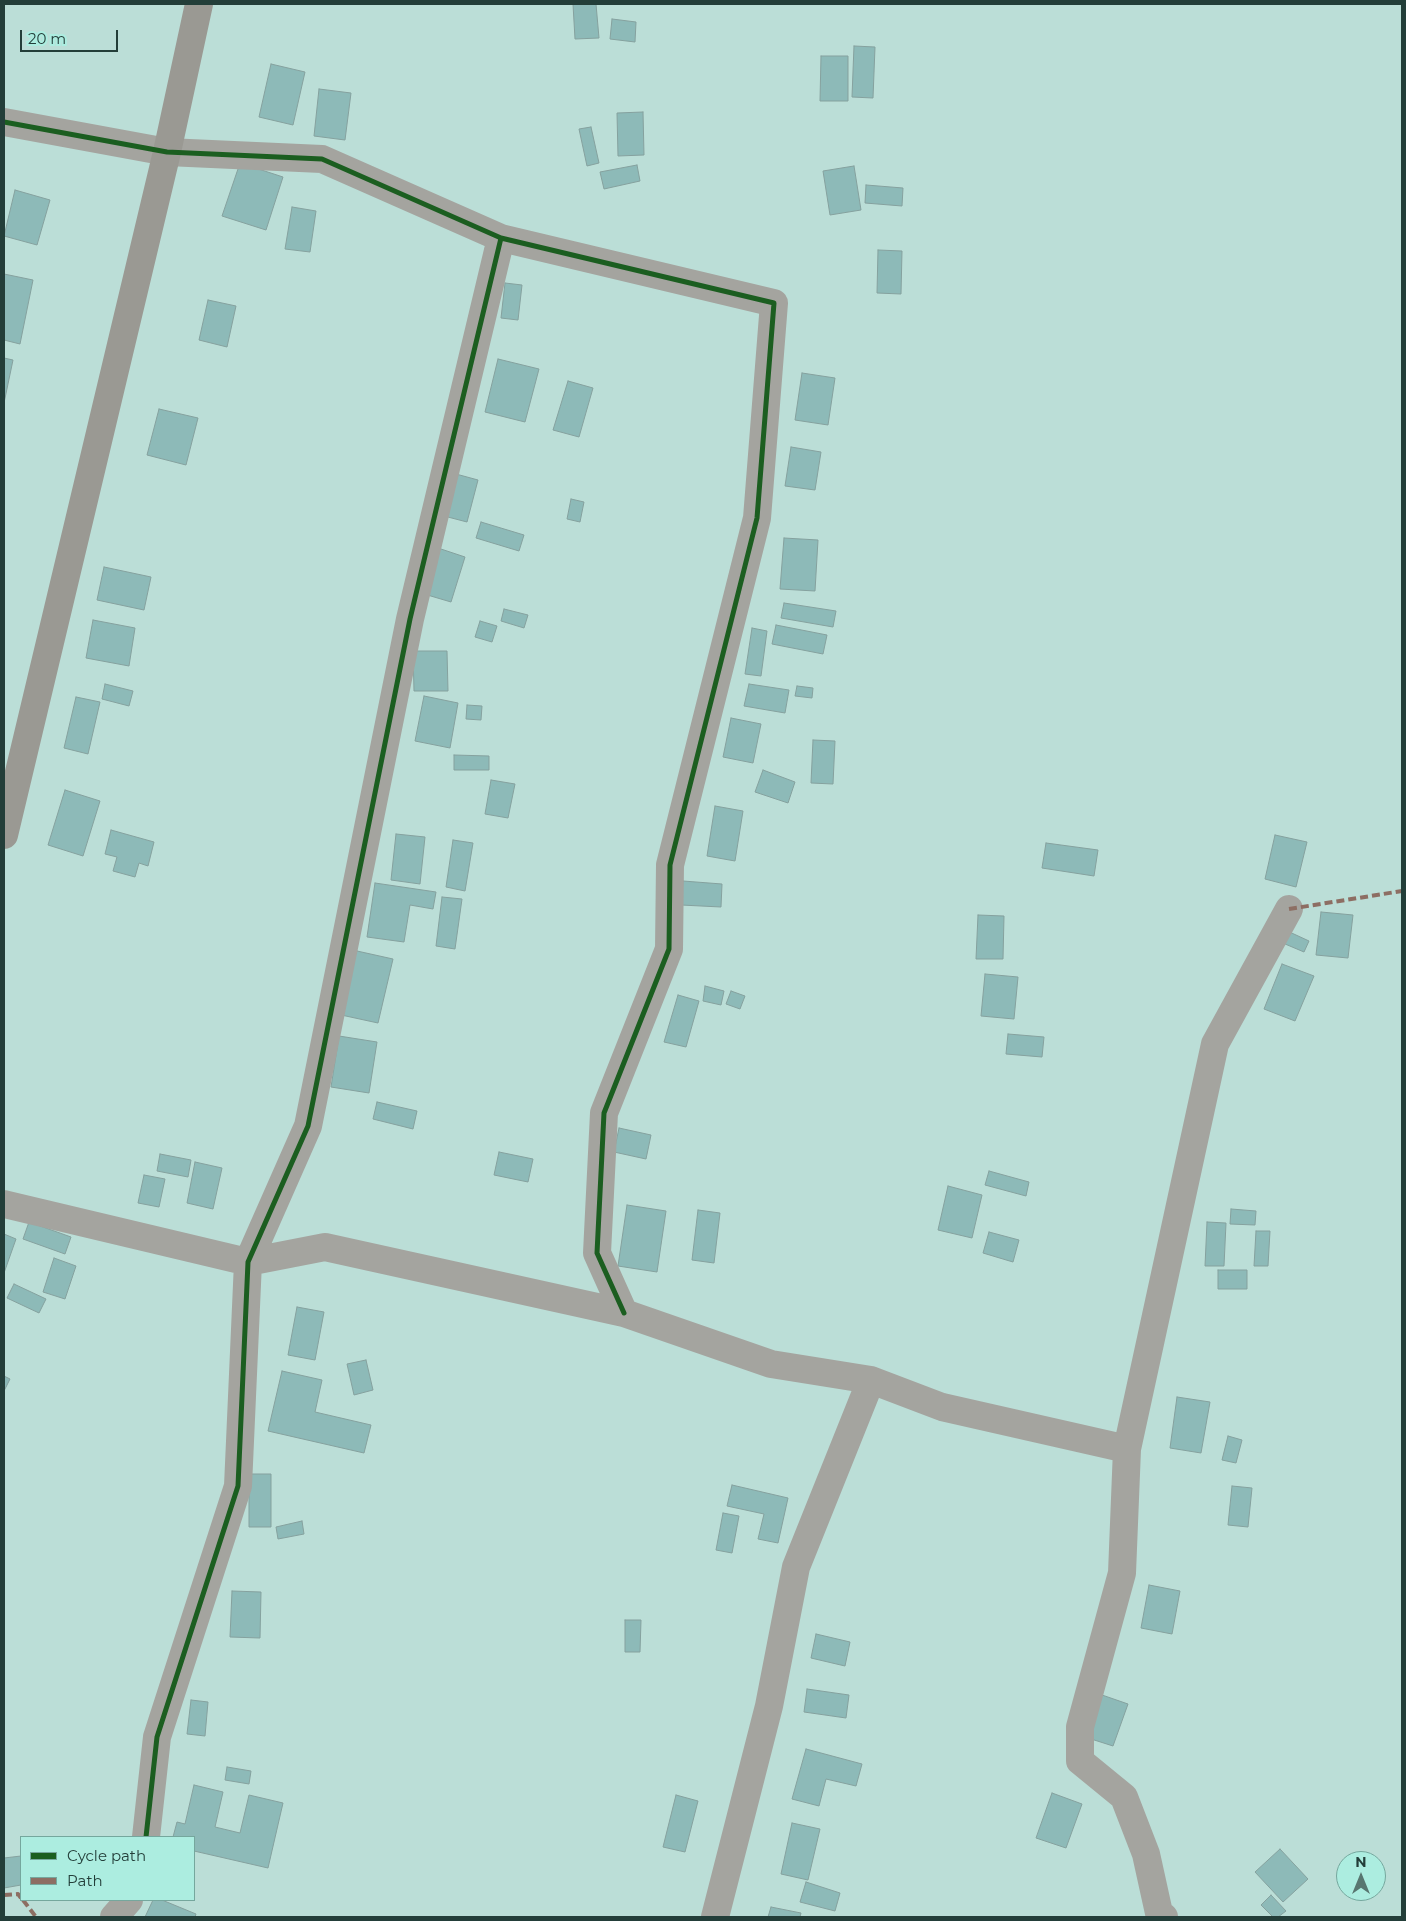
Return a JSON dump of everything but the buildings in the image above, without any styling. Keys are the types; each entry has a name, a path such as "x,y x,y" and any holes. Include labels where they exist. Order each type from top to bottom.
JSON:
{"street":[{"path":"4,835 167,152 199,4"},
{"path":"4,122 167,152 322,159 501,238 774,303 757,518 670,865 669,949 604,1113 596,1253 624,1313"},
{"path":"146,1836 157,1737 238,1486 248,1262 308,1126 410,619 501,238"},
{"path":"1164,1917 1159,1913 1146,1854 1124,1797 1080,1761 1080,1726 1122,1573 1127,1449 1216,1044 1289,909"},
{"path":"4,1204 248,1262 325,1247 624,1313 771,1364 872,1380 942,1407 1127,1449"},
{"path":"714,1917 768,1706 796,1567 872,1380"},
{"path":"114,1917 128,1901"}],"marked path":[{"path":"1289,909 1402,891"},
{"path":"4,1895 18,1894 20,1897"},
{"path":"24,1901 36,1917"}],"cycle path":[{"path":"4,122 167,152 322,159 501,238 774,303 757,518 670,865 669,949 604,1113 597,1253 624,1313"},
{"path":"146,1836 157,1737 238,1486 248,1262 308,1126 410,619 501,238"}]}
